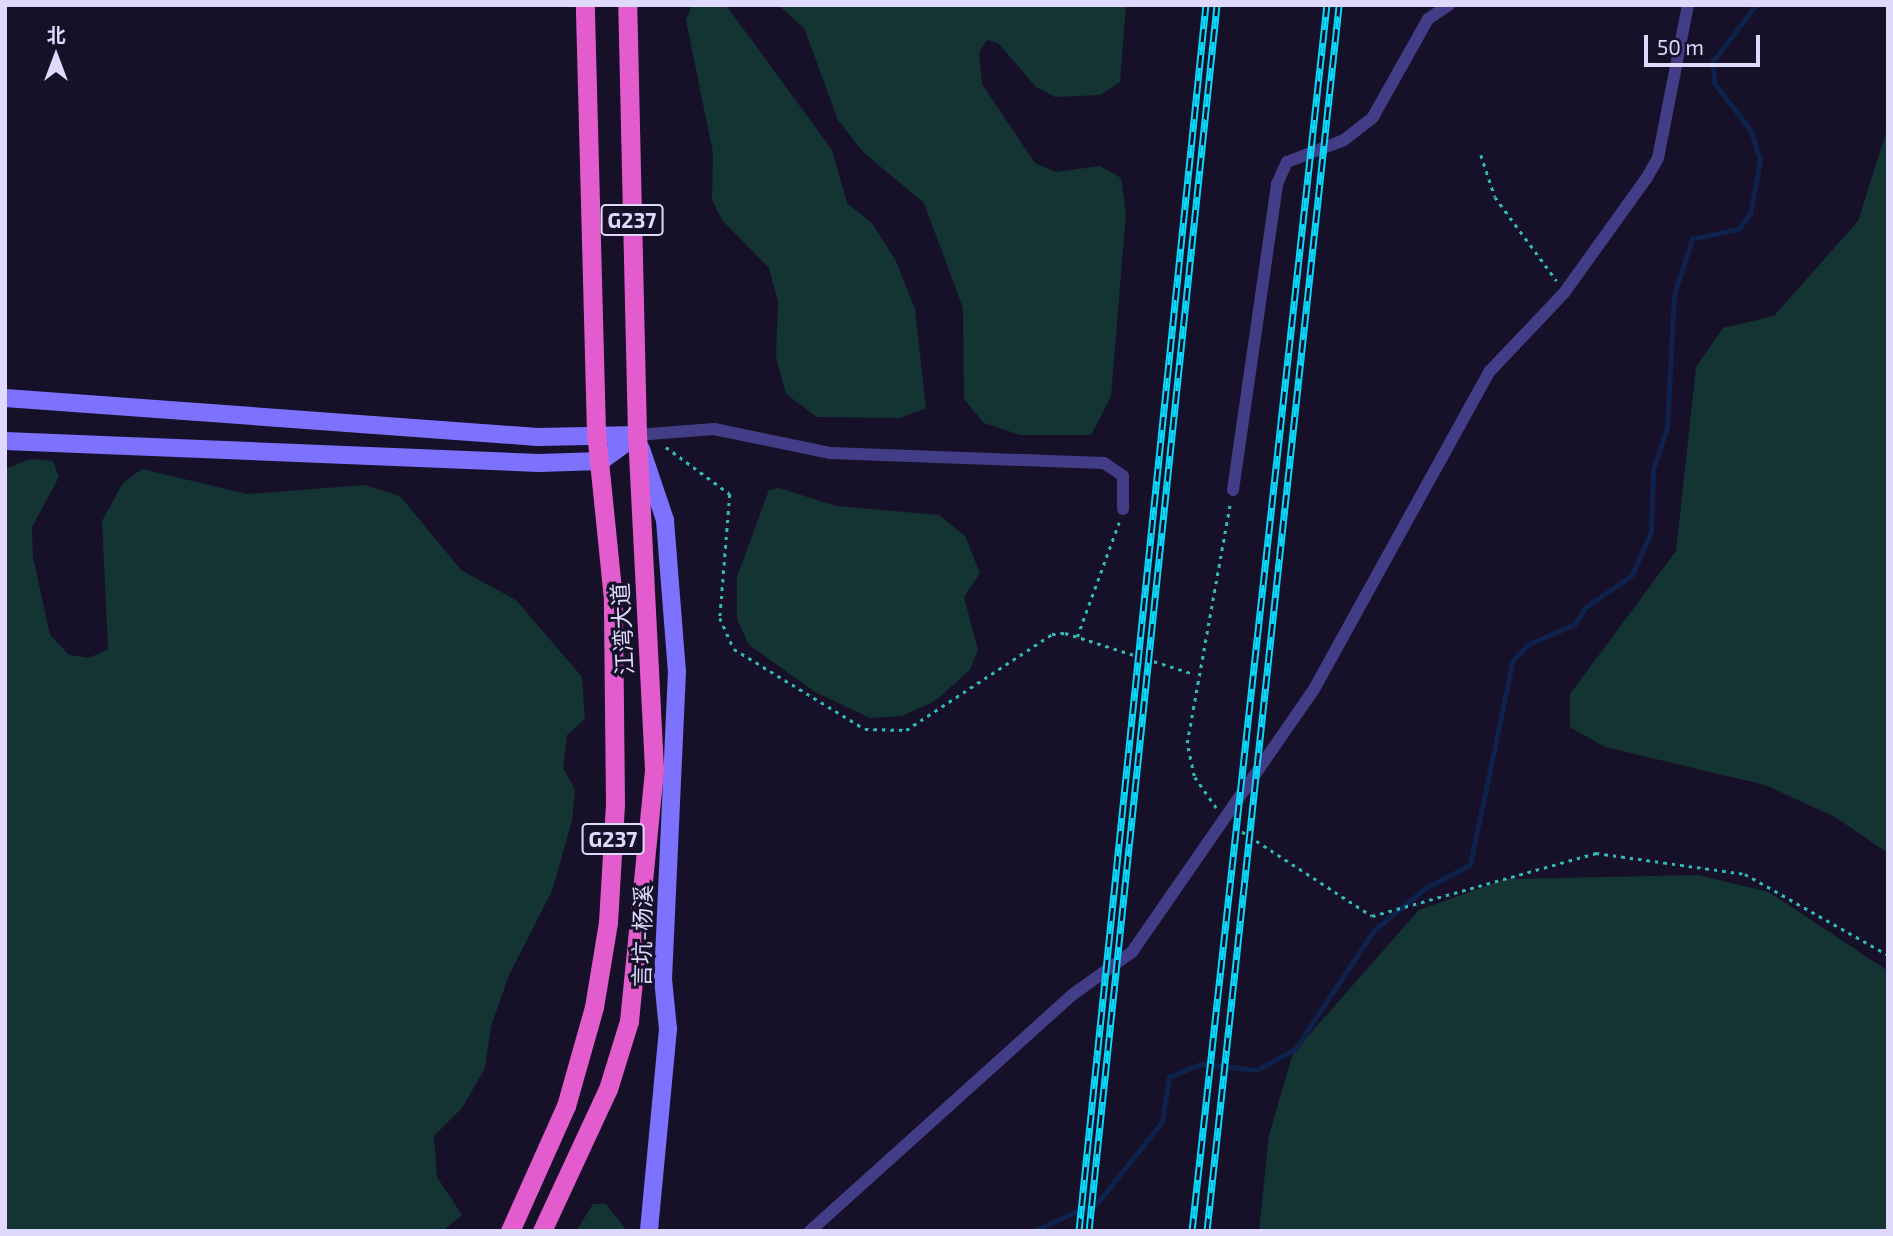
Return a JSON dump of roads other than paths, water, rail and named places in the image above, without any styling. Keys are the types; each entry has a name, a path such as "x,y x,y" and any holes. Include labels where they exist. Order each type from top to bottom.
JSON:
{"highway":[{"name":"江湾大道","path":"510,1231 566,1106 608,922 615,803 613,599 597,432 584,5"},
{"name":"江湾大道","path":"542,1231 608,1089 629,1021 640,944 654,769 637,435 627,5"}],"main road":[{"path":"5,398 538,437 597,432 637,435"},
{"path":"5,441 601,461 637,435"},
{"name":"言坑-杨溪","path":"637,435 665,520 677,671 663,979 668,1029 649,1231"}],"street":[{"path":"1233,490 1277,184 1287,162 1343,140 1373,117 1428,19 1449,5"},
{"path":"810,1231 1072,995 1122,965 1314,691 1490,370 1564,293 1658,158 1688,5"},
{"path":"637,435 715,429 830,453 1104,463 1123,476 1123,509"}],"waterway":[{"path":"1033,1231 1098,1202 1162,1122 1169,1077 1202,1064 1257,1070 1295,1049 1374,930 1427,887 1470,865 1513,660 1529,644 1575,624 1586,607 1632,575 1651,532 1653,470 1667,428 1674,295 1692,239 1738,229 1750,214 1760,160 1750,130 1714,83 1713,61 1756,5"}],"railway":[{"path":"1079,1231 1206,5"},
{"path":"1089,1231 1217,5"},
{"path":"1192,1231 1327,5"},
{"path":"1207,1231 1339,5"}]}
